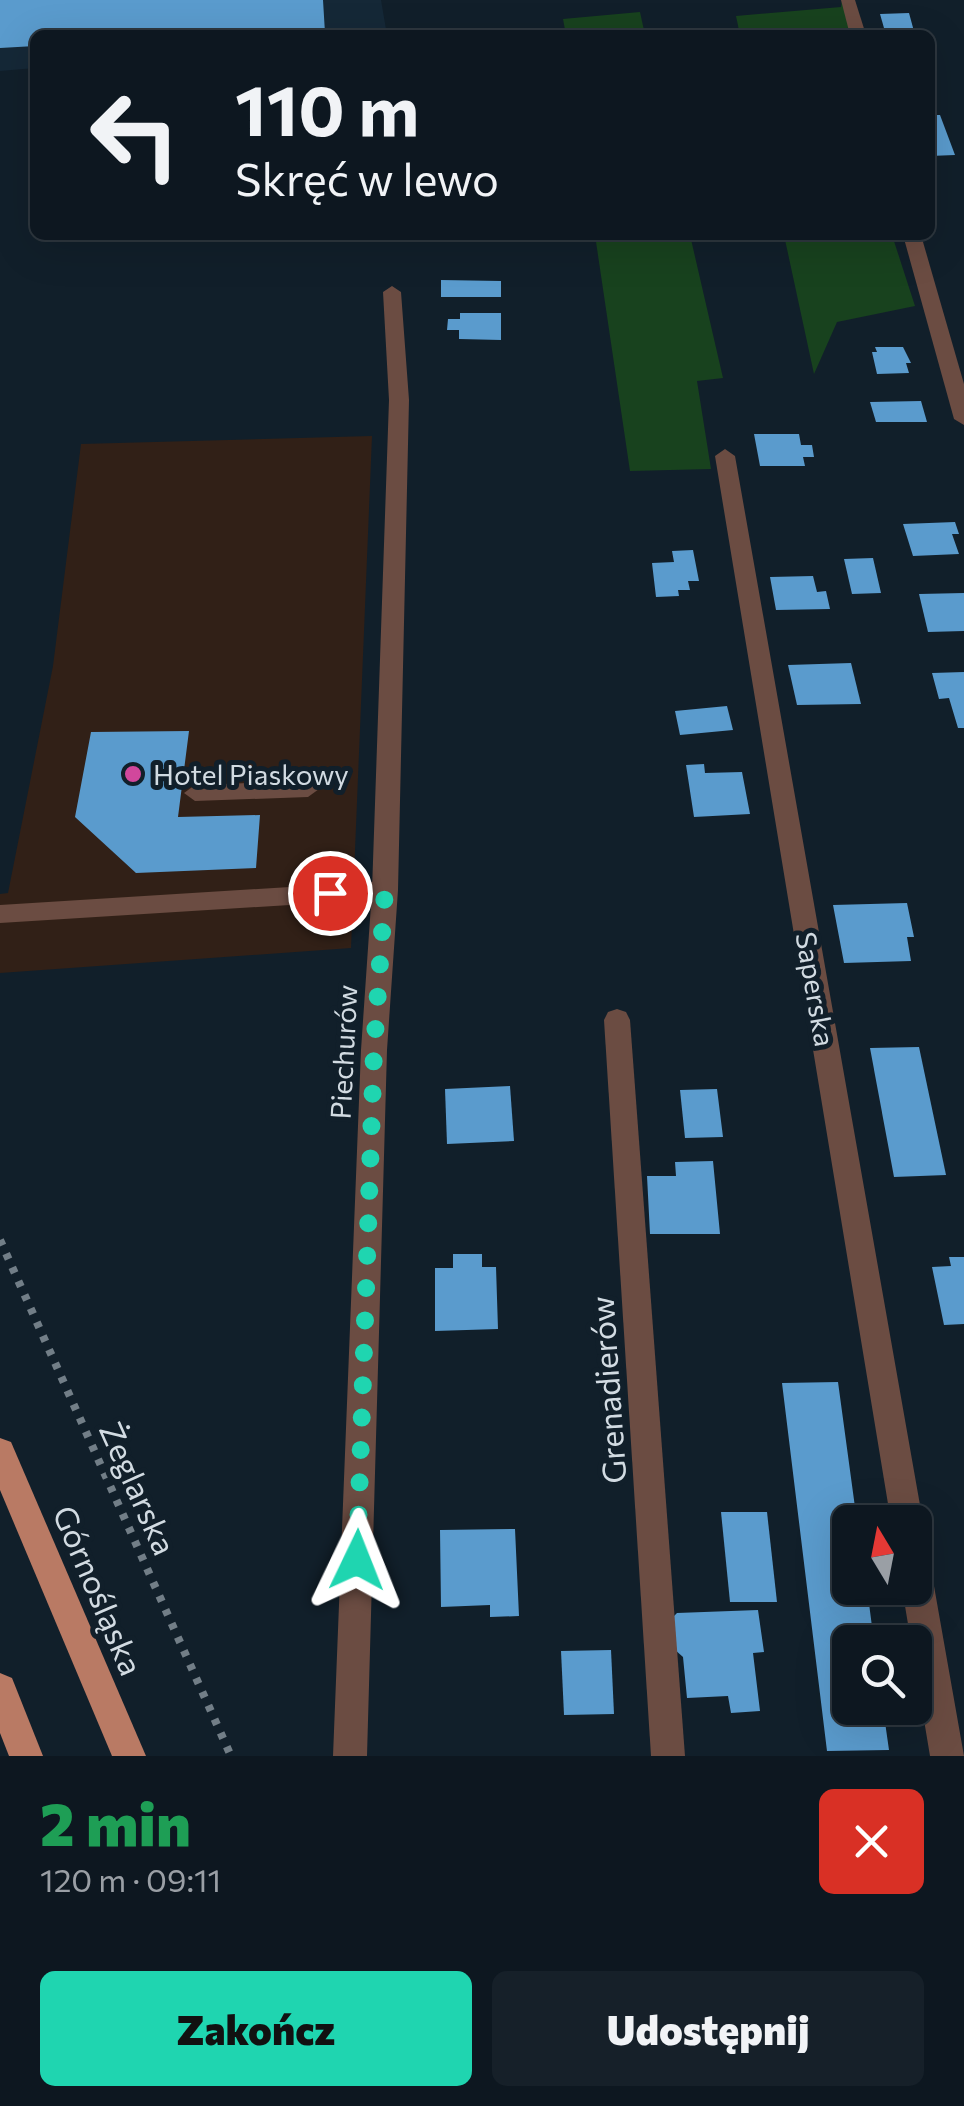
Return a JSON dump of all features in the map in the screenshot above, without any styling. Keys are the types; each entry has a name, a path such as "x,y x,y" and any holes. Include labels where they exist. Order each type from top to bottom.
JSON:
{"main road":[{"name":"Górnośląska","path":"0,1454 129,1756"},
{"path":"0,1690 26,1756"}],"street":[{"path":"848,1 857,30"},
{"path":"913,240 964,419"},
{"name":"Piechurów","path":"350,1756 374,1050 385,890 399,400 392,292"},
{"name":"Saperska","path":"725,456 904,1505"},
{"name":"Grenadierów","path":"616,1020 668,1756"},
{"path":"921,1605 947,1756"}],"lane":[{"path":"195,793 308,790"},
{"path":"0,914 385,890"}],"path":[{"name":"Żeglarska","path":"0,1240 231,1756"}],"shaded area":[{"path":"0,0 381,0 386,30 30,30 30,68 0,71"},
{"path":"372,436 351,948 0,973 0,894 8,893 53,666 81,444"}],"green space":[{"path":"842,0 855,30 739,30 736,16 841,7"},
{"path":"640,12 644,30 565,30 563,19"},
{"path":"596,240 691,240 723,378 697,381 711,469 630,471"},
{"path":"785,240 894,240 915,306 837,322 814,374"}],"building":[{"path":"0,0 323,0 325,30 30,30 30,46 0,48"},
{"path":"909,13 914,30 885,30 880,14"},
{"path":"935,115 940,115 955,155 935,156"},
{"path":"441,280 501,281 501,297 441,297"},
{"path":"460,313 501,313 501,340 459,339 459,330 447,330 448,319 460,319"},
{"path":"875,347 903,347 911,363 906,363 909,373 877,374 872,352 877,352"},
{"path":"921,401 927,422 876,422 870,402"},
{"path":"754,434 799,434 801,445 812,445 814,457 803,457 805,466 760,466"},
{"path":"955,522 959,534 952,534 959,554 913,556 903,524"},
{"path":"693,550 699,581 688,581 690,590 678,590 679,596 656,597 652,563 674,562 672,551"},
{"path":"873,558 881,593 852,594 844,559"},
{"path":"813,576 817,592 826,591 830,609 776,610 770,577"},
{"path":"964,593 964,631 928,632 919,594"},
{"path":"851,663 861,704 797,705 788,665"},
{"path":"964,672 964,728 958,728 949,698 939,699 932,673"},
{"path":"727,706 733,730 680,735 675,711"},
{"name":"Hotel Piaskowy","path":"189,731 178,817 260,815 256,868 136,873 75,817 91,732"},
{"path":"704,764 705,773 742,772 750,814 694,817 686,765"},
{"path":"907,903 914,937 907,937 911,961 844,963 833,905"},
{"path":"919,1047 946,1175 894,1177 870,1048"},
{"path":"510,1086 514,1141 447,1144 445,1089"},
{"path":"717,1089 723,1137 685,1138 680,1090"},
{"path":"713,1161 720,1234 650,1234 647,1176 676,1176 675,1162"},
{"path":"453,1254 482,1254 482,1267 496,1267 498,1329 435,1331 435,1268 453,1268"},
{"path":"949,1257 964,1257 964,1324 944,1325 932,1267 951,1266"},
{"path":"838,1382 855,1505 832,1505 832,1605 869,1605 872,1625 832,1625 832,1725 885,1725 889,1750 827,1751 782,1383"},
{"path":"721,1512 767,1512 777,1602 730,1602"},
{"path":"515,1529 519,1616 490,1617 490,1605 441,1607 440,1530"},
{"path":"758,1610 764,1652 753,1653 760,1711 731,1713 728,1696 687,1698 683,1657 674,1649 671,1619 677,1613"},
{"path":"611,1650 614,1714 564,1715 561,1651"}],"place":[{"name":"Hotel Piaskowy","path":"133,774"}],"route":[{"path":"330,893 385,890 374,1050 357,1560"}]}
